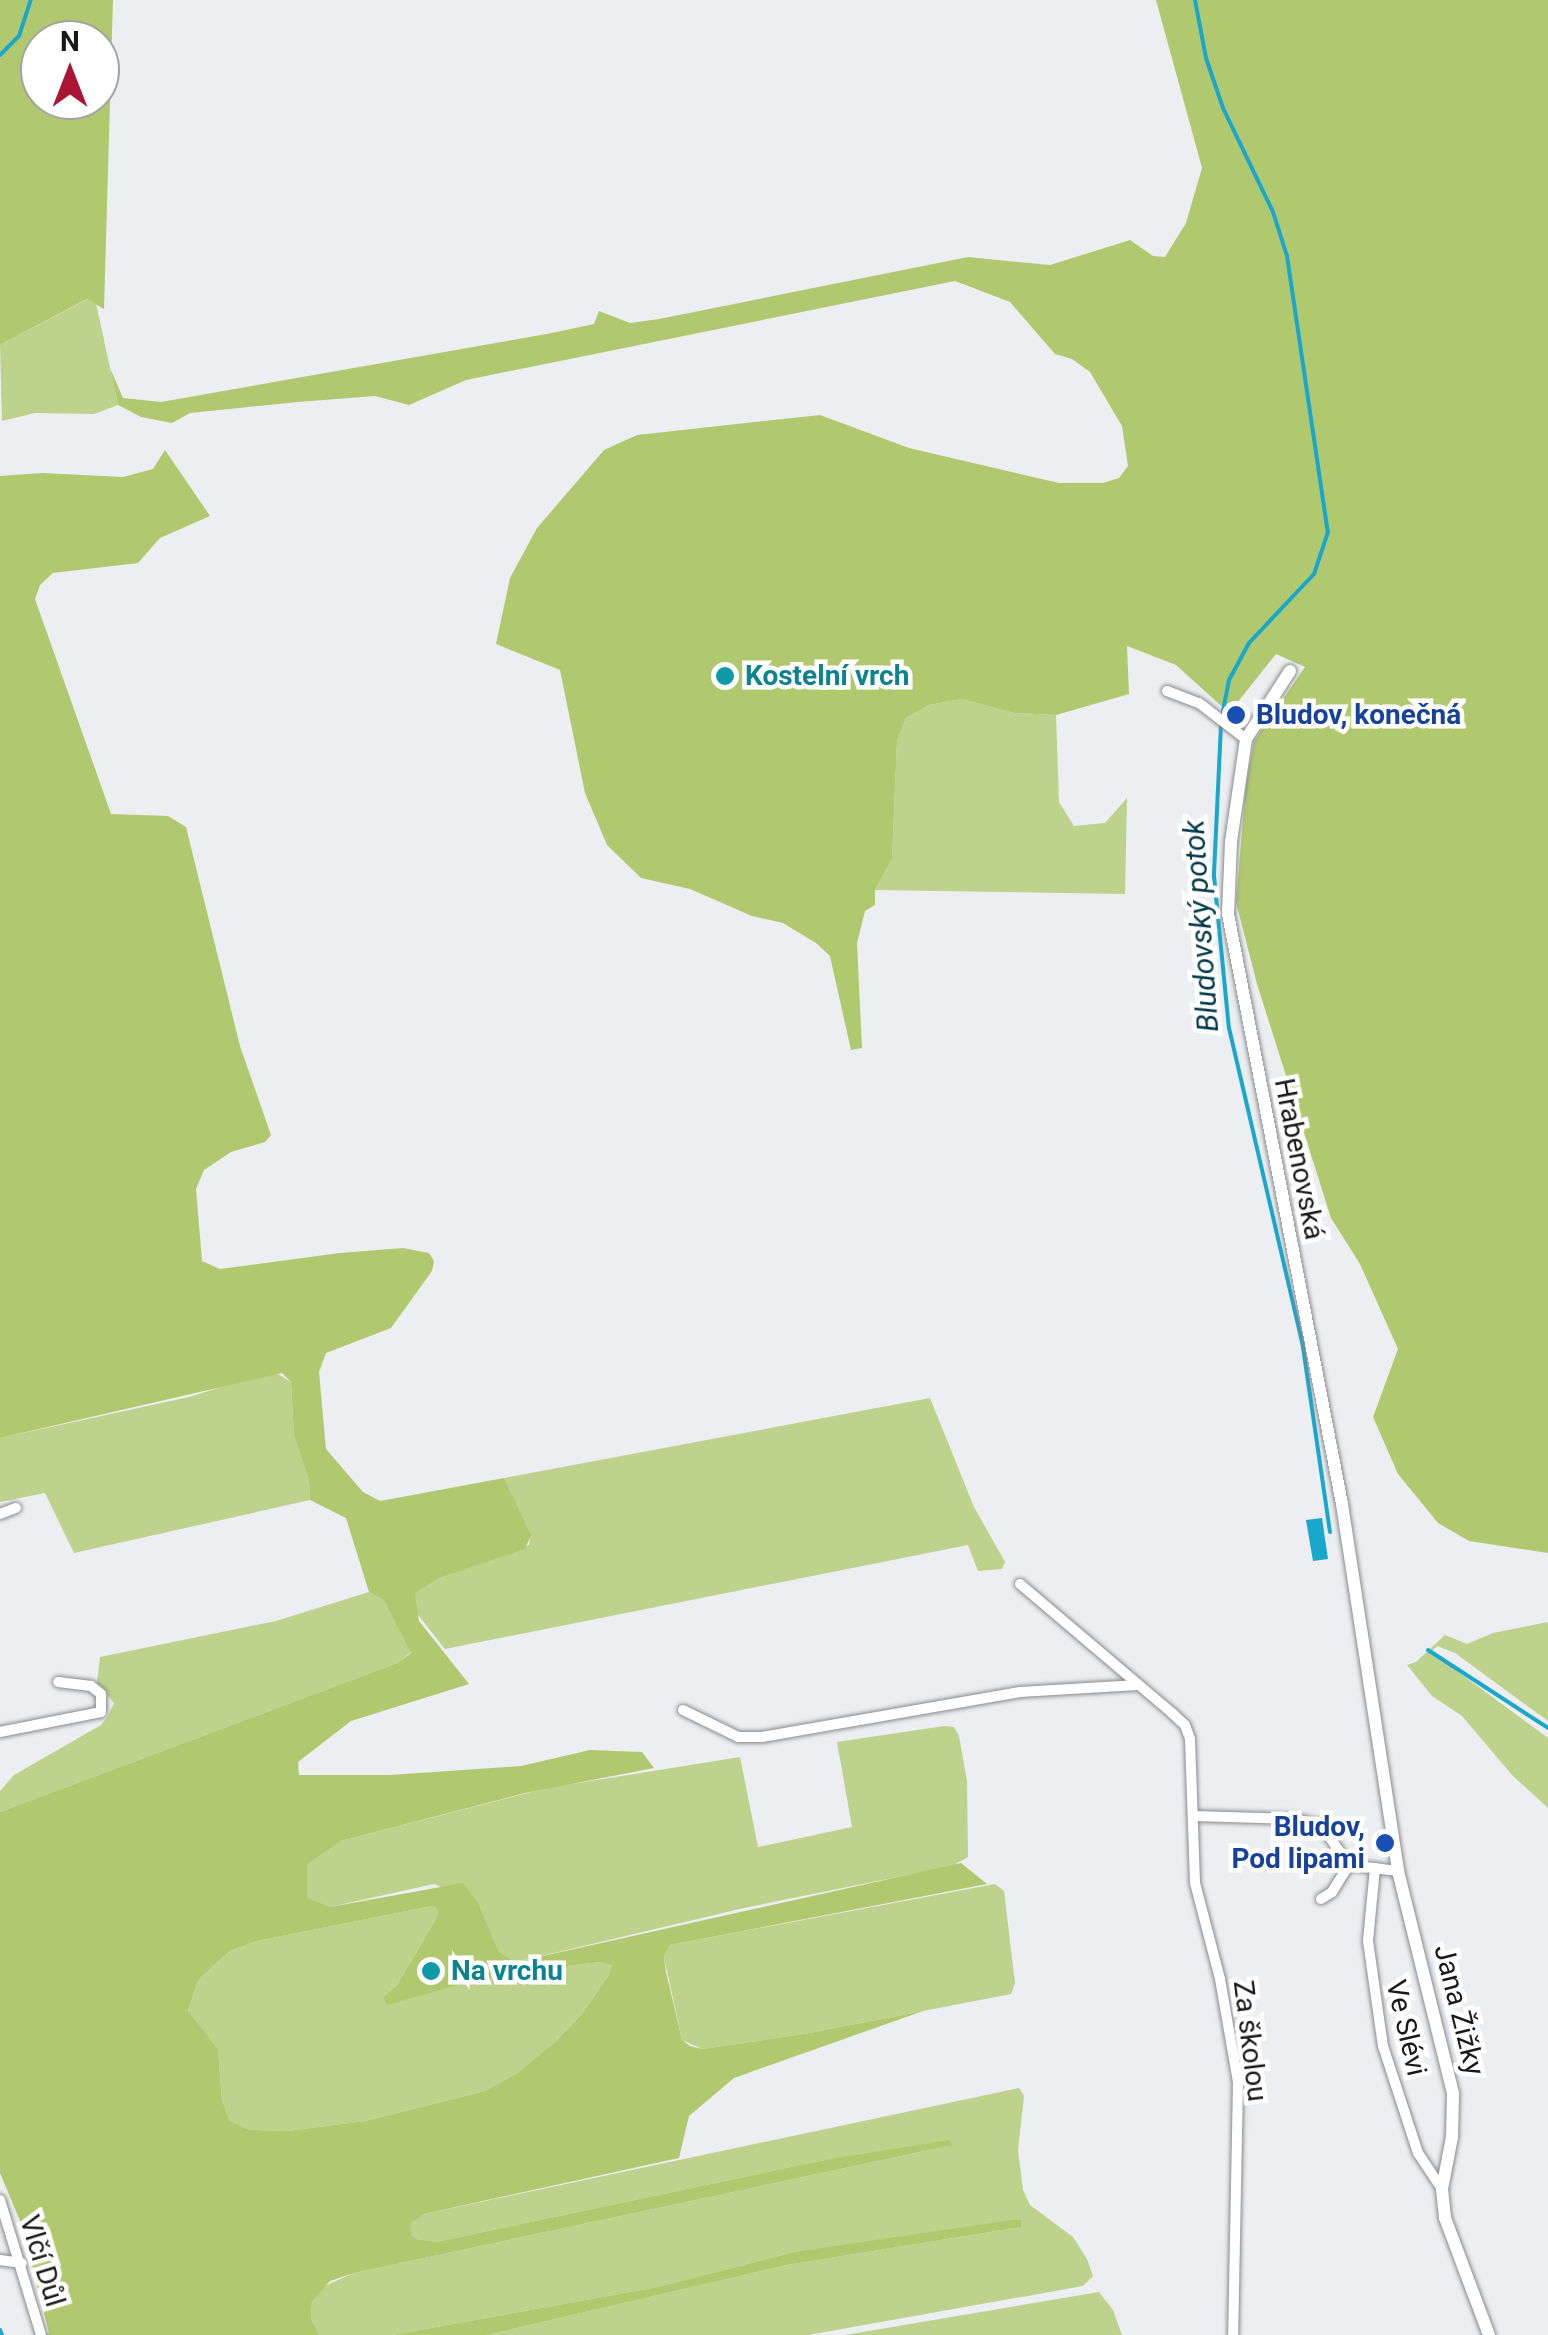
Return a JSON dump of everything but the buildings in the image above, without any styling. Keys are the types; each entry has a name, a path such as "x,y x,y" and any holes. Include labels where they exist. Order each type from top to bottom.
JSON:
{"street":[{"name":"Hrabenovská","path":"1290,671 1246,740 1230,842 1228,914 1342,1504 1353,1586"},
{"path":"1167,692 1199,703 1246,740"},
{"path":"0,1514 16,1508"},
{"name":"Za školou","path":"1020,1584 1185,1725 1190,1738 1195,1882 1220,1979 1238,2082 1234,2335"},
{"name":"Jana Žižky","path":"1353,1586 1398,1870 1454,2094 1452,2136 1442,2189 1445,2218 1489,2335"},
{"path":"0,1732 101,1712 101,1694 91,1686 58,1682"},
{"path":"682,1710 738,1737 762,1736 1020,1692 1097,1684 1138,1685"},
{"path":"1194,1816 1295,1819 1321,1825 1350,1865 1398,1870"},
{"path":"1322,1899 1332,1892 1350,1865"},
{"name":"Ve Slévi","path":"1375,1868 1368,1941 1383,2046 1418,2153 1442,2189"},
{"name":"Vlčí Důl","path":"0,2200 41,2335"},
{"path":"0,2260 22,2263"}],"green space":[{"path":"0,0 113,0 112,20 20,20 20,120 110,120 104,309 87,299 0,345"},
{"path":"1156,0 1548,0 1548,1553 1469,1541 1438,1523 1398,1474 1373,1417 1398,1349 1360,1264 1331,1218 1257,984 1236,902 1246,784 1254,741 1305,667 1276,654 1229,713 1176,665 1127,646 1129,694 1056,715 1014,713 962,699 929,705 906,718 897,742 892,859 875,890 875,905 865,911 857,943 862,1048 851,1050 830,956 816,943 783,923 752,916 690,889 641,878 607,845 585,793 560,670 496,644 510,578 537,528 604,450 637,435 820,415 909,448 1059,483 1103,483 1119,478 1128,466 1122,426 1090,372 1072,359 1055,354 1010,302 955,281 466,380 409,405 375,396 190,413 172,423 141,417 118,405 110,368 123,398 161,402 547,334 594,324 599,311 630,323 659,319 968,257 1050,265 1130,240 1153,256 1165,257 1186,223 1202,168"},
{"path":"88,299 96,303 118,405 94,414 35,413 2,421 0,345"},
{"path":"165,450 210,516 160,538 138,563 53,573 40,585 35,599 111,814 168,816 186,827 240,1046 271,1135 265,1142 231,1152 204,1170 196,1189 202,1261 220,1269 403,1248 429,1253 434,1261 432,1271 391,1328 326,1353 319,1372 326,1449 363,1492 380,1501 504,1478 531,1535 525,1549 439,1578 415,1594 419,1621 469,1684 351,1721 298,1762 299,1775 390,1775 521,1766 590,1750 642,1752 654,1768 525,1793 341,1841 307,1865 307,1898 330,1907 463,1883 479,1904 499,1952 516,1962 961,1863 987,1884 670,1945 664,1957 666,1972 682,2040 690,2046 702,2049 804,2034 923,2011 734,2078 689,2116 679,2158 424,2214 410,2224 411,2234 416,2239 436,2242 819,2161 949,2140 953,2145 354,2273 330,2281 312,2301 311,2319 320,2335 34,2335 49,2333 23,2228 0,2173 0,1812 397,1663 411,1653 384,1601 369,1592 346,1518 310,1500 309,1481 294,1436 291,1382 282,1373 0,1438 0,476 42,473 123,477 153,469","holes":["432,1906 438,1910 397,1985 383,1997 387,2005 493,1975 600,1962 612,1965 582,2014 556,2041 517,2073 485,2091 365,2121 287,2131 250,2130 230,2121 222,2100 218,2049 188,2011 199,1979 230,1951 257,1941"]},
{"path":"962,699 1014,713 1056,715 1059,802 1074,826 1105,823 1127,798 1125,894 875,890 892,859 897,742 906,718 929,705"},
{"path":"273,1371 291,1382 294,1436 309,1481 310,1500 74,1553 45,1493 0,1502 0,1438 189,1397"},
{"path":"930,1398 974,1507 1005,1562 1002,1569 978,1571 968,1545 445,1649 415,1611 415,1594 439,1578 529,1545 530,1535 504,1478"},
{"path":"369,1592 384,1601 411,1652 397,1663 0,1812 0,1791 14,1775 101,1725 108,1716 114,1703 97,1683 100,1657 276,1621"},
{"path":"1548,1622 1548,1721 1455,1653 1437,1646 1431,1652 1548,1738 1548,1808 1512,1775 1462,1716 1432,1696 1407,1665 1416,1662 1445,1635 1467,1644 1493,1633"},
{"path":"954,1727 959,1736 967,1781 968,1857 952,1866 744,1908 516,1962 499,1952 479,1904 434,1884 330,1907 307,1899 307,1865 341,1841 547,1788 740,1757 758,1847 852,1827 837,1742"},
{"path":"995,1884 1004,1891 1015,1983 1011,1994 804,2034 702,2049 682,2040 664,1957 670,1945"},
{"path":"432,1906 438,1910 437,1917 397,1985 383,1997 493,1975 600,1962 613,1964 582,2014 556,2041 517,2073 485,2091 365,2121 287,2131 250,2130 230,2121 222,2100 218,2049 188,2012 199,1979 230,1951 257,1941"},
{"path":"1019,2088 1024,2096 1018,2150 1023,2190 1030,2205 1073,2237 1087,2259 1093,2276 1083,2286 808,2335 487,2335 787,2265 1021,2227 794,2252 658,2287 392,2335 320,2335 311,2319 312,2301 320,2288 354,2273 953,2145 819,2161 436,2242 415,2239 411,2234 409,2224 424,2214"},
{"path":"1021,2220 1021,2227 787,2265 487,2335 392,2335 658,2287 794,2252"},
{"path":"1099,2292 1113,2310 1122,2335 845,2335"}],"water":[{"path":"1322,1518 1328,1559 1313,1561 1306,1520"}],"waterway":[{"path":"0,55 19,36 31,0"},
{"name":"Bludovský potok","path":"1195,0 1206,58 1223,108 1273,212 1287,256 1328,532 1314,574 1249,643 1229,680 1222,715"},
{"name":"Bludovský potok","path":"1221,725 1214,876 1229,1028 1303,1347 1330,1532"},
{"name":"Bludovský potok","path":"1428,1650 1548,1728"},
{"path":"0,2330 2,2335"}],"place":[{"name":"Kostelní vrch","path":"725,676"},
{"name":"Bludov, konečná","path":"1236,715"},
{"name":"Bludov, Pod lipami","path":"1385,1843"},
{"name":"Na vrchu","path":"431,1971"}]}
